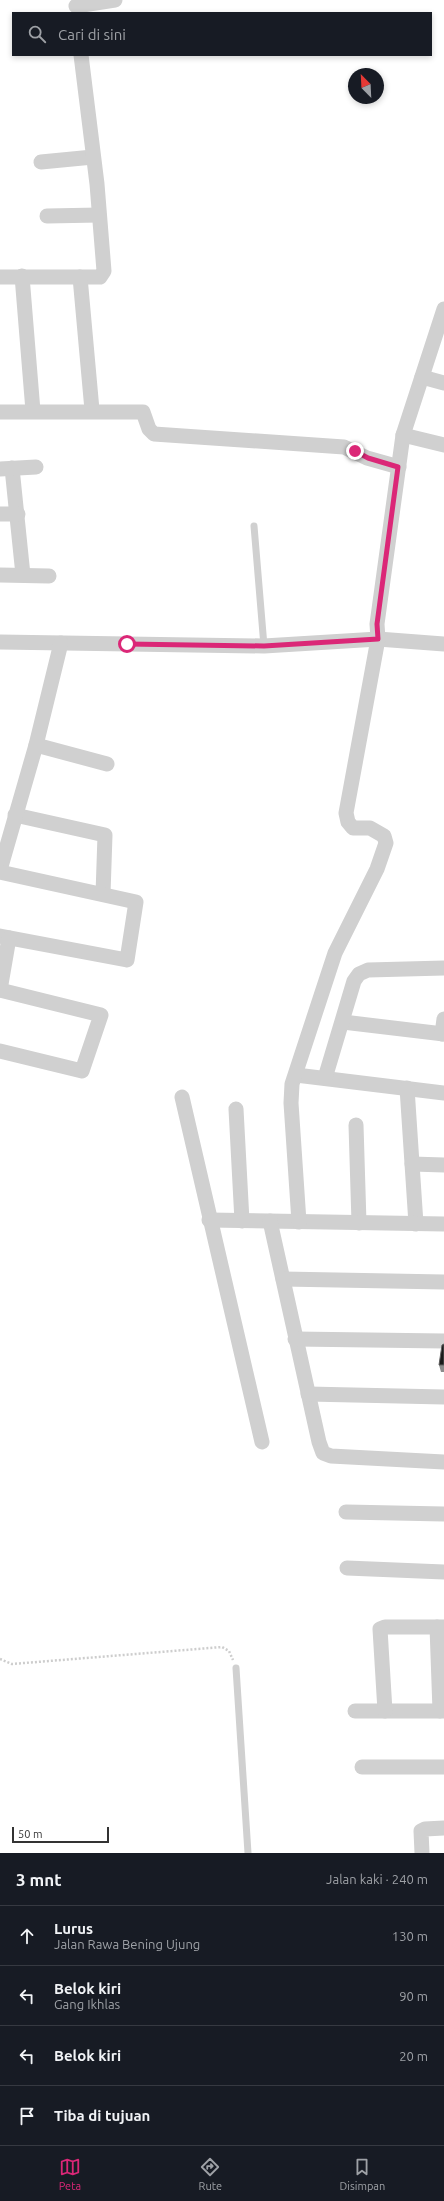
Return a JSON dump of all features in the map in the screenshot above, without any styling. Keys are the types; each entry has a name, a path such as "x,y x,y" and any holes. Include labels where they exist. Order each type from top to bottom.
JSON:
{"street":[{"path":"76,6 115,0"},
{"path":"0,277 100,277 104,271 81,56"},
{"path":"41,162 93,157"},
{"path":"47,216 99,215"},
{"path":"22,276 34,410"},
{"path":"80,277 92,410"},
{"path":"299,1222 291,1103 292,1084 335,953 378,869 386,843 384,836 370,828 353,828 348,822 346,813 378,639 377,624 403,435 443,316"},
{"path":"422,377 444,383"},
{"path":"0,412 34,410 143,412 149,429 154,434 344,447 368,458 398,467"},
{"path":"403,435 444,445"},
{"path":"24,576 18,514 6,468 36,467"},
{"path":"0,514 18,514"},
{"path":"0,575 49,576"},
{"path":"0,642 264,646 378,639 444,644"},
{"path":"0,1051 82,1071 101,1016 0,990 5,937 127,960 136,902 0,871 36,745 61,643"},
{"path":"36,745 107,764"},
{"path":"15,815 105,835 103,894"},
{"path":"325,1078 343,1022 354,981 359,974 368,970 444,968"},
{"path":"343,1022 443,1029"},
{"path":"296,1075 444,1093"},
{"path":"407,1088 416,1224"},
{"path":"182,1097 209,1220 262,1442"},
{"path":"236,1109 242,1221"},
{"path":"356,1125 359,1223"},
{"path":"412,1164 444,1165"},
{"path":"209,1220 444,1224"},
{"path":"270,1221 308,1394 323,1453 331,1456 444,1462"},
{"path":"282,1279 444,1282"},
{"path":"296,1339 444,1341"},
{"path":"308,1394 444,1396"},
{"path":"346,1512 444,1514"},
{"path":"347,1568 444,1572"},
{"path":"355,1711 385,1711 442,1711 440,1627 385,1627 380,1629 385,1711"},
{"path":"362,1767 444,1767"},
{"path":"422,1853 421,1831 425,1829 444,1828"}],"lane":[{"path":"254,526 264,646"},
{"path":"236,1668 248,1853"}],"path":[{"path":"0,1659 12,1664 222,1647 229,1651 236,1668"}],"building":[{"path":"444,1344 444,1365 439,1365 442,1345"}],"route":[{"path":"127,644 264,646 378,639 377,624 398,467 368,458 355,451"}]}
